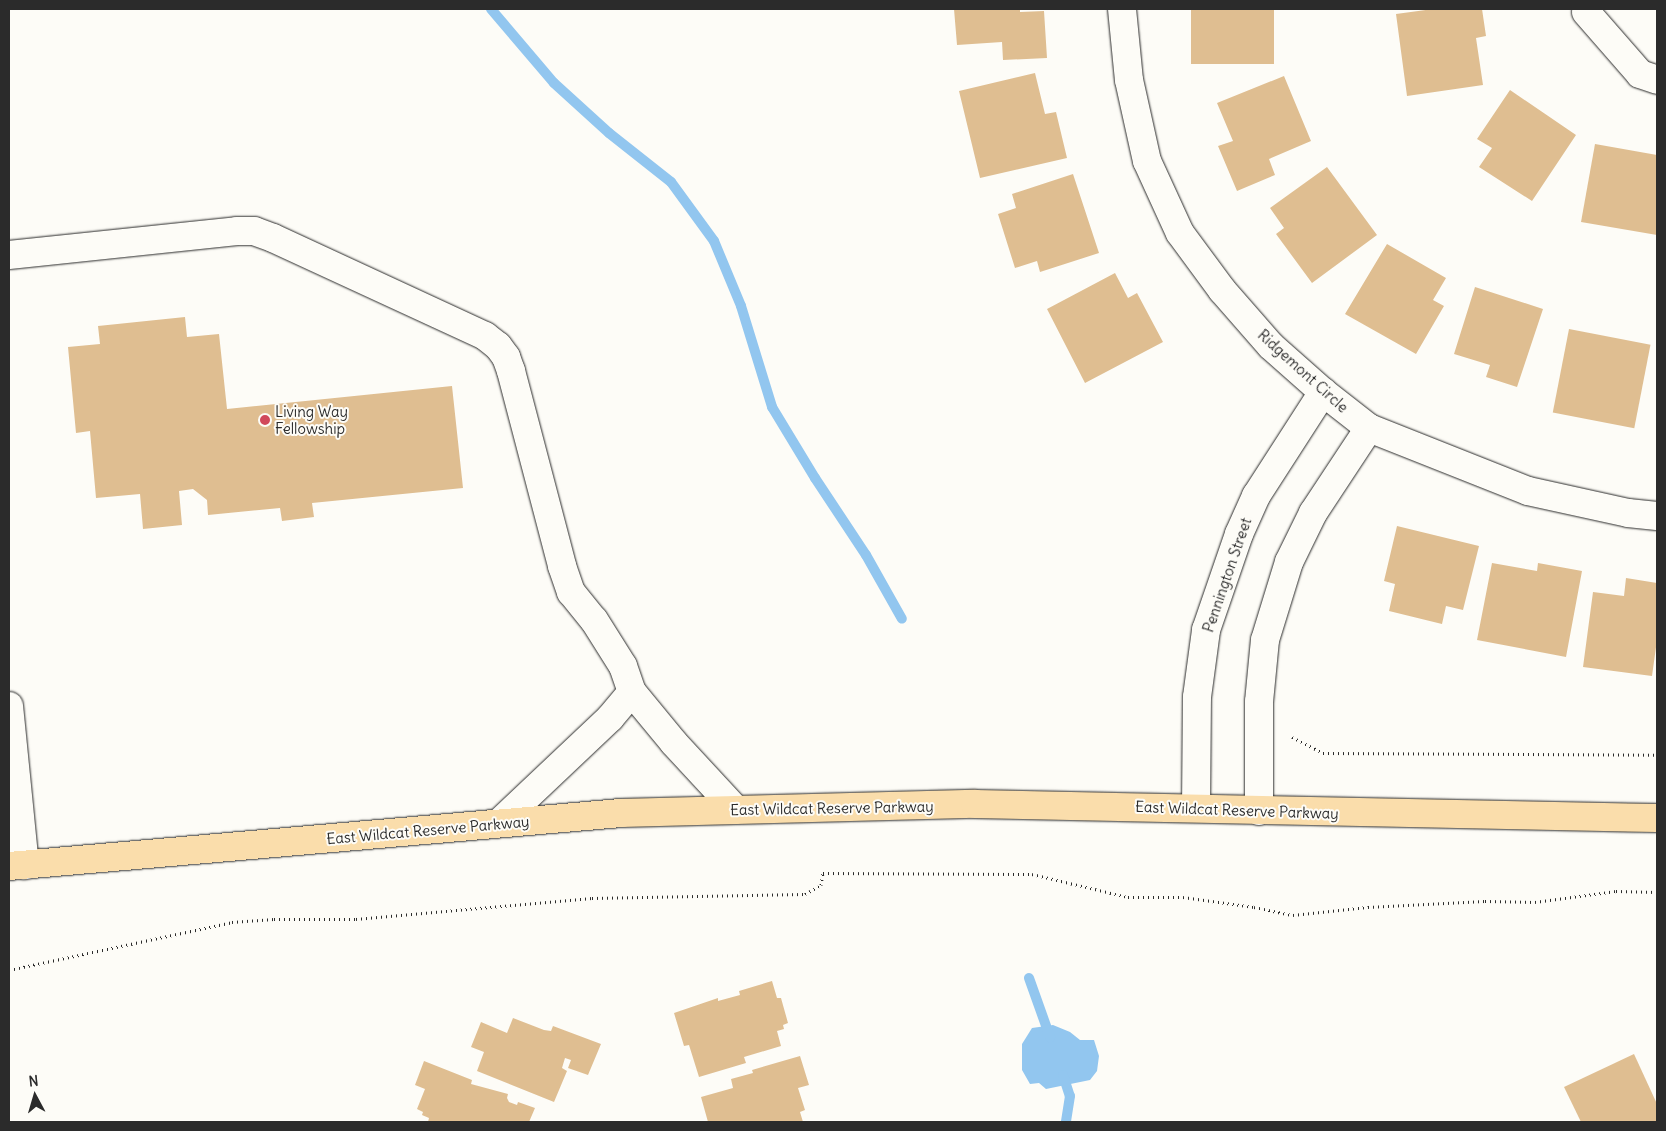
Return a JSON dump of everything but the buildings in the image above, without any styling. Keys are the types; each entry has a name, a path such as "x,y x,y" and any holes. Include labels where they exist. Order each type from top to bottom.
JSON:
{"main road":[{"name":"East Wildcat Reserve Parkway","path":"17,865 621,813 975,804 1657,818"}],"street":[{"name":"Ridgemont Circle","path":"1122,9 1129,80 1147,161 1180,232 1222,290 1271,346 1323,392 1369,428 1528,491 1628,513 1657,516"},
{"path":"1586,12 1640,74 1657,80"},
{"path":"9,255 237,231 254,231 485,336 502,351 511,371 562,566 571,592 594,620 623,666 632,692 674,742 736,810"},
{"name":"Pennington Street","path":"1196,808 1197,697 1206,630 1239,534 1256,496 1323,392"},
{"path":"1259,811 1259,702 1265,640 1289,562 1309,521 1369,428"},
{"path":"498,823 610,718 632,692"},
{"path":"9,706 17,865"}],"path":[{"path":"1292,737 1323,753 1657,755"},
{"path":"9,970 232,922 274,919 356,919 601,897 805,894 821,885 824,873 1032,874 1128,898 1183,897 1254,906 1293,915 1368,907 1466,902 1535,902 1616,891 1657,892"}],"water":[{"path":"1053,1025 1070,1032 1080,1040 1094,1040 1099,1056 1097,1071 1090,1080 1046,1089 1039,1083 1030,1084 1022,1070 1022,1044 1032,1028"}],"waterway":[{"path":"491,9 554,83 609,133 671,182 714,241 741,306 772,407 815,478 866,555 902,619"},
{"path":"1029,978 1050,1037"},
{"path":"1063,1075 1070,1096 1066,1122"}],"place":[{"name":"Living Way Fellowship","path":"265,420"}]}
